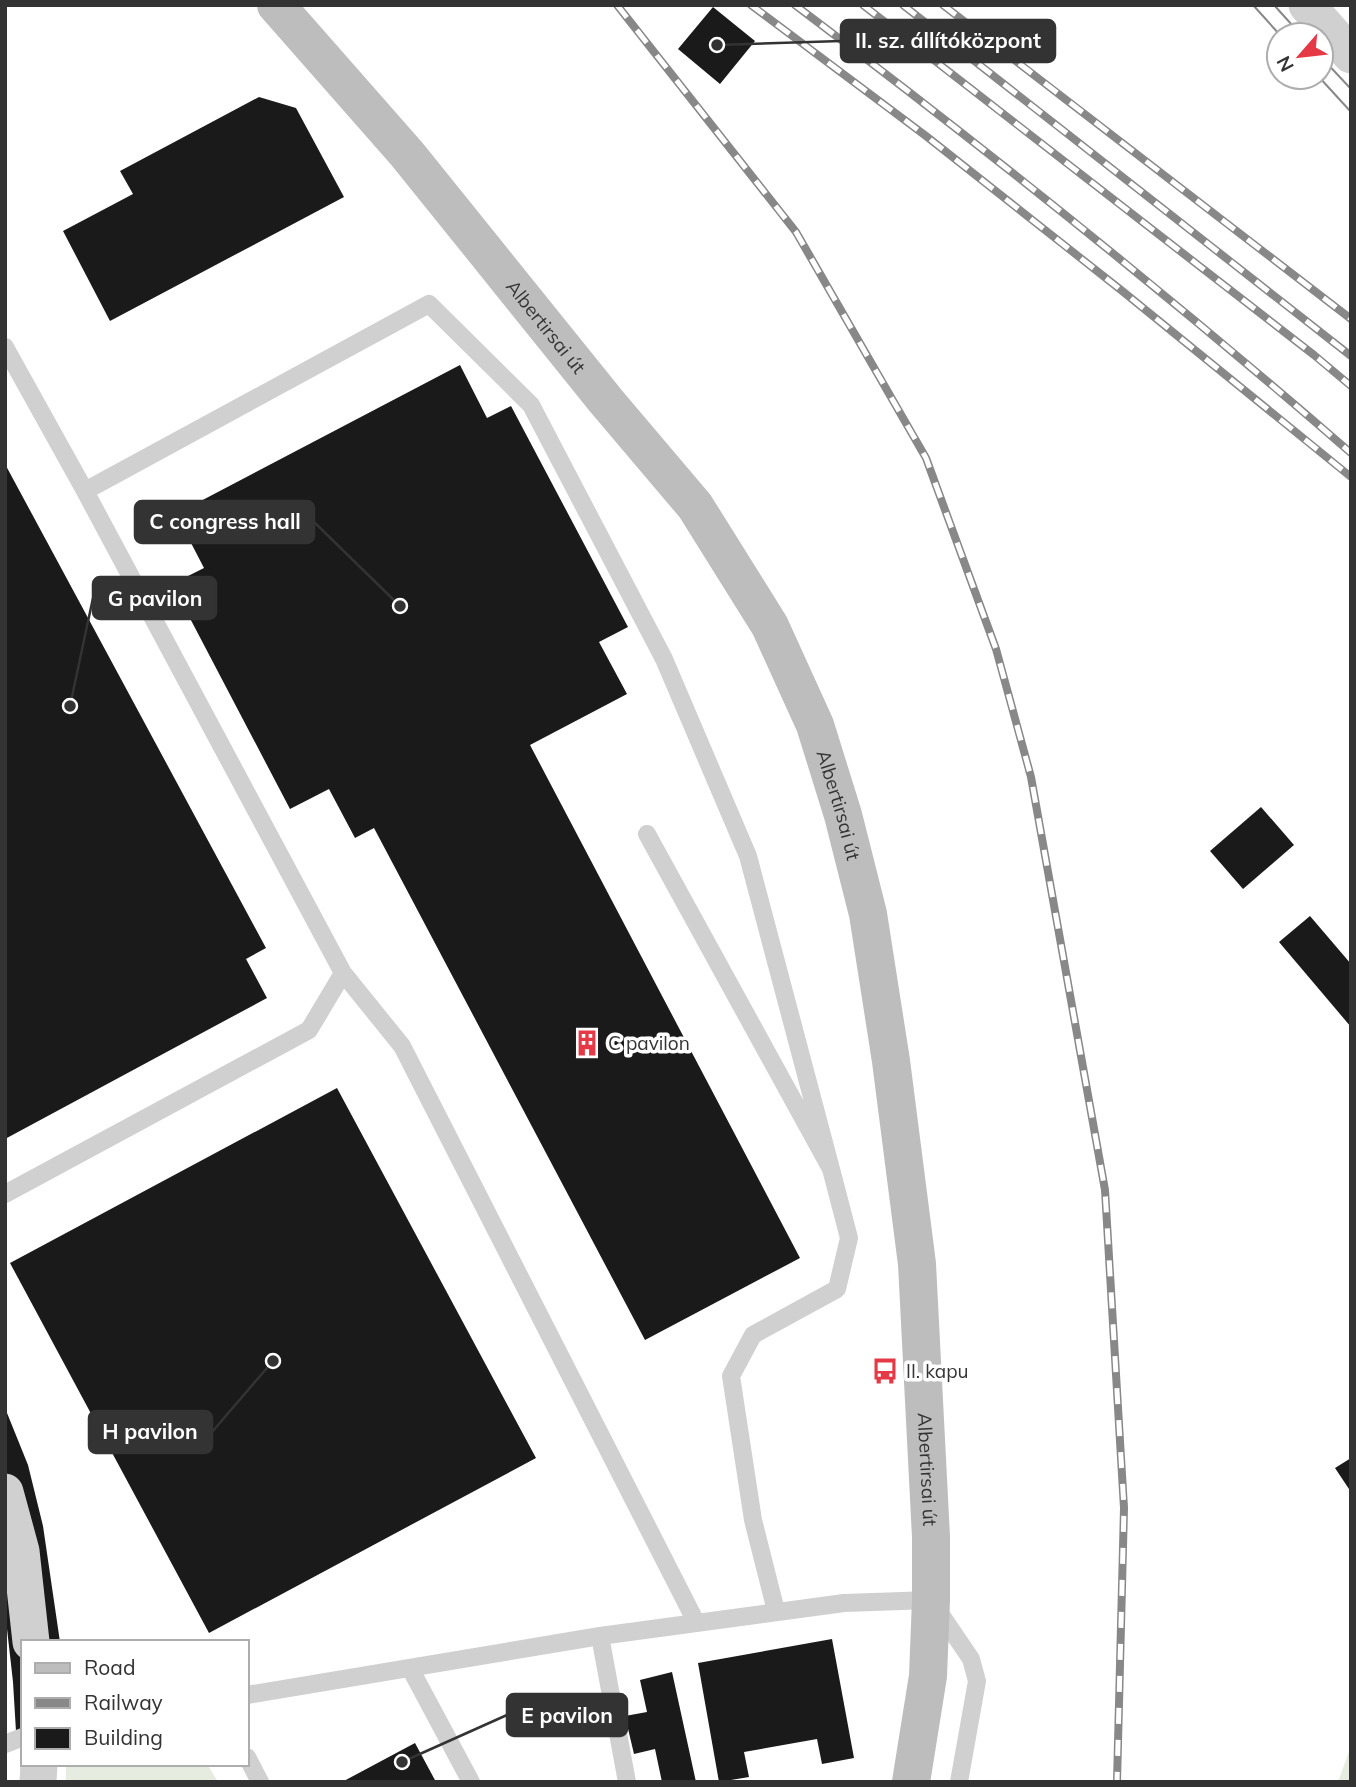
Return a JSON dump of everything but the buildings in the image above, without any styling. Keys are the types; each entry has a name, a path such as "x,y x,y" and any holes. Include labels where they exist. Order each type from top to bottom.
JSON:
{"street":[{"name":"Albertirsai út","path":"276,5 407,154 606,401 695,506 770,626 815,725 843,815 868,914 891,1061 917,1264 931,1537 931,1600 928,1676 911,1782"},
{"path":"1307,5 1351,55"},
{"path":"5,1492 21,1551 31,1640"}],"lane":[{"path":"85,491 429,304 531,405 664,659 748,856 849,1238 837,1289 753,1335 731,1376 753,1520 776,1611"},
{"path":"5,347 344,973 402,1046 696,1622"},
{"path":"647,834 831,1169"},
{"path":"5,1194 309,1030 344,973"},
{"path":"248,1695 696,1622 844,1603 931,1600 971,1659 977,1681 959,1782"},
{"path":"600,1636 627,1782"},
{"path":"411,1668 471,1782"},
{"path":"248,1759 260,1782"}],"shaded area":[{"path":"1351,1746 1351,1782 1338,1782"},
{"path":"66,1766 208,1766 218,1782 66,1782"}],"tram line":[{"path":"1253,5 1267,21"},
{"path":"1274,5 1288,21"},
{"path":"1335,72 1351,89"},
{"path":"1332,91 1351,112"}],"railway":[{"path":"617,5 796,232 926,458 996,649 1031,777 1105,1190 1124,1508 1117,1782"},
{"path":"751,5 926,136 1351,477"},
{"path":"795,5 1077,224 1351,453"},
{"path":"863,5 1351,386"},
{"path":"903,5 1351,356"},
{"path":"943,5 1351,319"}],"place":[{"name":"II. sz. állítóközpont","path":"717,45"},
{"name":"C congress hall","path":"400,606"},
{"name":"G pavilon","path":"70,706"},
{"name":"C pavilon","path":"587,1043"},
{"name":"H pavilon","path":"273,1361"},
{"name":"II. kapu","path":"885,1371"},
{"name":"E pavilon","path":"402,1762"}]}
